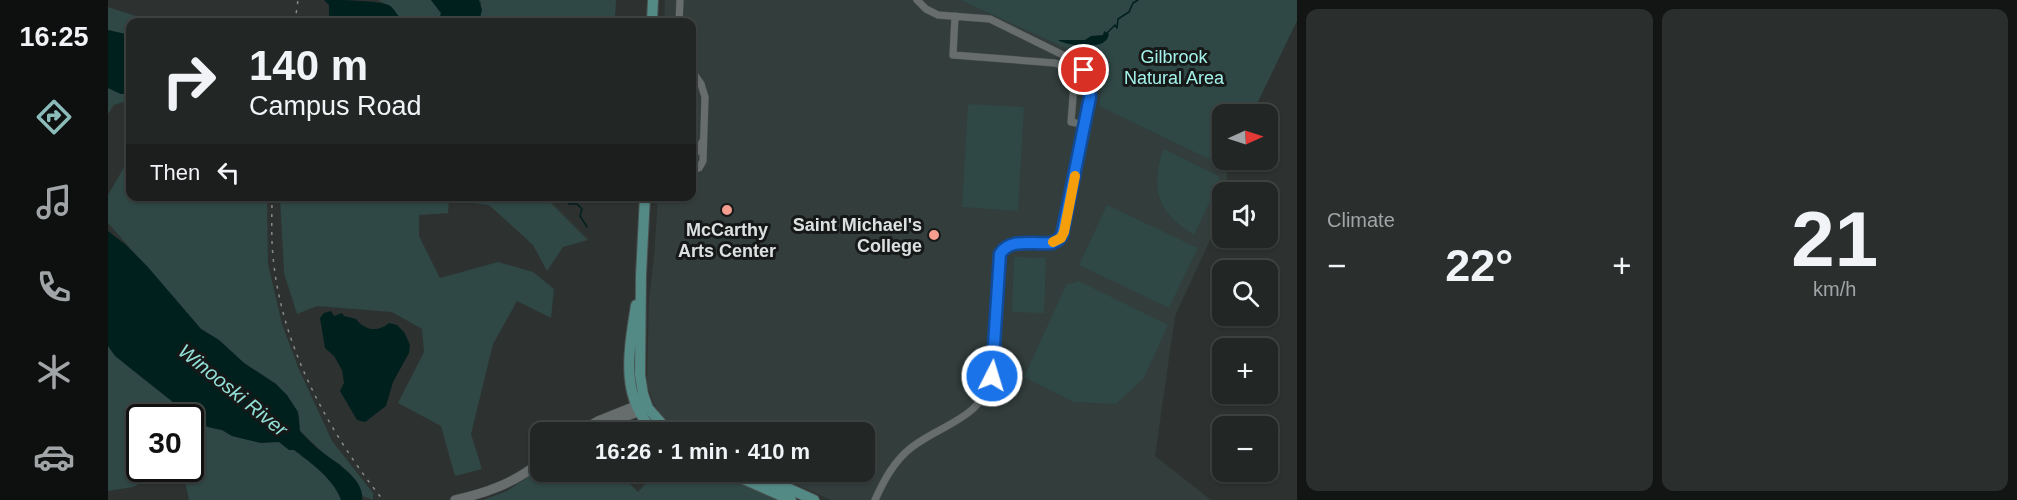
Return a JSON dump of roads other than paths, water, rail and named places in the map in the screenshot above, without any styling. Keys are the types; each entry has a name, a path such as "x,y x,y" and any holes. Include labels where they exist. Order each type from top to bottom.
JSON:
{"main road":[{"path":"652,18 653,0"},
{"path":"645,201 641,275 629,372 631,393 658,422"},
{"path":"596,422 642,407"},
{"path":"642,407 650,422"},
{"path":"454,500 489,492 518,478 530,469"},
{"path":"750,482 791,500"},
{"path":"774,482 814,500"},
{"path":"770,491 782,500"}],"street":[{"path":"679,18 680,0"},
{"path":"875,500 887,475 902,456 916,444 965,417 989,387 993,371 1000,254 1005,247 1012,244 1052,243 1062,235 1091,88 1086,73 1077,62 990,19 934,13 917,0"},
{"path":"955,16 953,55 1055,63 1067,68 1074,84 1071,122 1085,125"},
{"path":"696,78 705,97 701,165 696,170"},
{"path":"696,152 700,149 703,137"}],"water":[{"path":"324,0 382,3 389,5 401,18 329,18 329,5"},
{"path":"431,0 479,0 482,10 480,18 433,18 440,17 441,13"},
{"path":"108,30 126,34 126,93 121,94 108,88"},
{"path":"1104,31 1109,34 1107,39 1095,45 1074,45 1058,40 1085,40 1091,36 1103,35"},
{"name":"Winooski River","path":"108,231 147,266 201,329 219,340 244,363 276,384 287,395 298,412 300,431 353,477 362,492 362,500 341,500 333,485 321,472 294,450 289,450 279,442 261,443 208,427 204,424 204,404 175,404 115,356 108,346"},
{"path":"331,311 334,316 342,313 371,329 380,328 389,323 397,325 404,332 410,345 409,353 393,382 386,406 365,422 357,420 340,391 344,383 342,370 334,356 325,348 320,318 324,313"}],"waterway":[{"path":"1107,33 1115,25 1117,28 1118,19 1129,12 1133,3 1138,0"},
{"path":"567,201 569,204 577,204 582,209 580,216 587,227"}],"railway":[{"path":"296,18 298,0"},
{"path":"272,201 272,248 278,289 297,355 326,416 383,500"}],"place":[{"name":"McCarthy Arts Center","path":"727,210"},
{"name":"Saint Michael's College","path":"934,235"}],"park label":[{"name":"Gilbrook Natural Area","path":"1174,67"}]}
